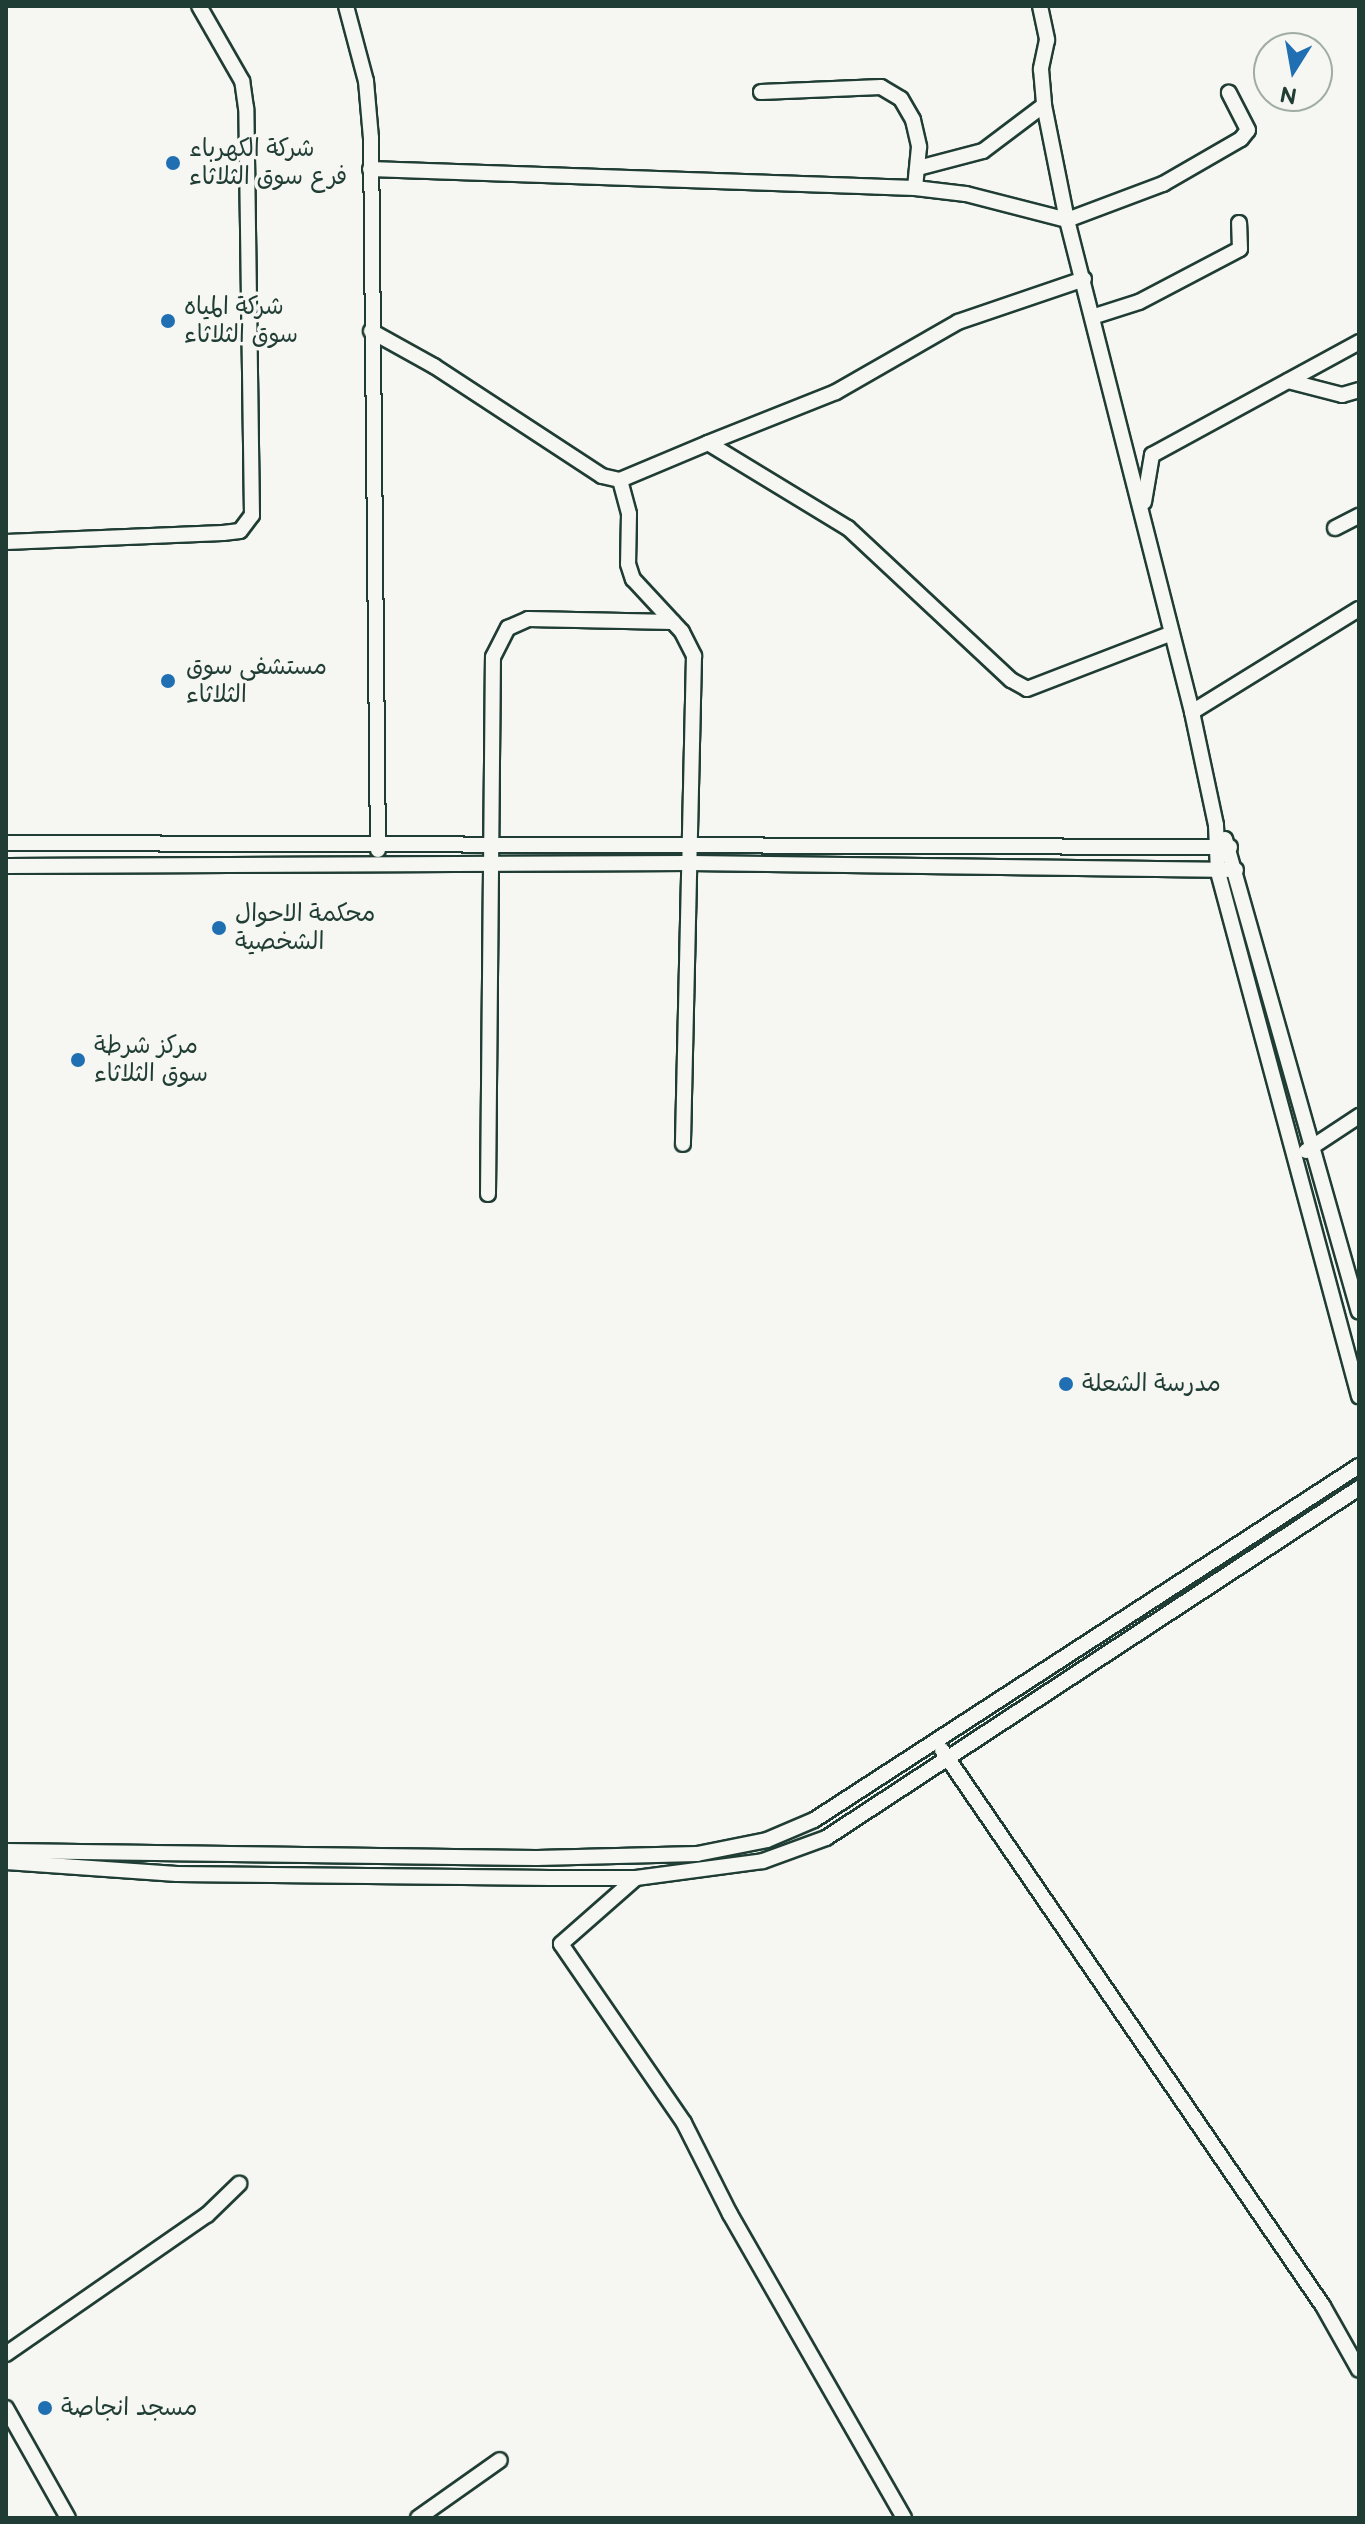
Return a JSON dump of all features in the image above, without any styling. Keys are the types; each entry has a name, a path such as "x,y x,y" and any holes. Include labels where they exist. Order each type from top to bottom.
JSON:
{"street":[{"path":"6,542 223,533 240,531 252,515 246,108 242,81 199,6"},
{"path":"346,6 366,81 370,169 378,864"},
{"path":"1040,6 1047,40 1041,69 1044,105 1067,220 1144,508 1192,712 1216,825 1214,848 1218,872 1359,1396"},
{"path":"761,92 881,87 901,99 913,120 918,168 915,188"},
{"path":"370,169 915,188 966,194 1067,220 1163,184 1241,139 1248,130 1229,93"},
{"path":"918,168 983,151 1044,105"},
{"path":"1095,316 1139,302 1240,249 1239,223"},
{"path":"371,331 434,366 602,476 620,480 836,392 958,322 1084,279"},
{"path":"1144,508 1152,455 1359,342"},
{"path":"1288,381 1342,395 1359,390"},
{"path":"708,443 848,528 1011,680 1027,689 1172,633"},
{"path":"620,480 629,514 628,564 633,579 673,622 694,656 683,1144"},
{"path":"1335,528 1359,516"},
{"path":"1192,712 1359,609"},
{"path":"488,1194 493,865 490,676 493,657 508,628 528,619 673,622"},
{"path":"1216,825 1230,847 1359,1311"},
{"path":"6,843 493,842 1230,847"},
{"path":"6,866 690,863 1236,870"},
{"path":"1295,1157 1359,1116"},
{"path":"6,1851 697,1854 767,1840 814,1820 1359,1466"},
{"path":"6,1862 177,1874 636,1878 704,1872 791,1853 833,1833 945,1755 1359,1488"},
{"path":"1167,1593 1177,1607"},
{"path":"933,1741 1355,2346 1359,2370"},
{"path":"378,1855 380,1877"},
{"path":"636,1878 561,1944 684,2123 730,2214 904,2518"},
{"path":"6,2354 207,2215 239,2184"},
{"path":"6,2408 68,2518"},
{"path":"418,2518 500,2460"}],"place":[{"name":"شركة الكهرباء فرع سوق الثلاثاء","path":"173,163"},
{"name":"شركة المياه سوق الثلاثاء","path":"168,321"},
{"name":"مستشفى سوق الثلاثاء","path":"168,681"},
{"name":"محكمة الاحوال الشخصية","path":"219,928"},
{"name":"مركز شرطة سوق الثلاثاء","path":"78,1060"},
{"name":"مدرسة الشعلة","path":"1066,1384"},
{"name":"مسجد انجاصة","path":"45,2408"}]}
